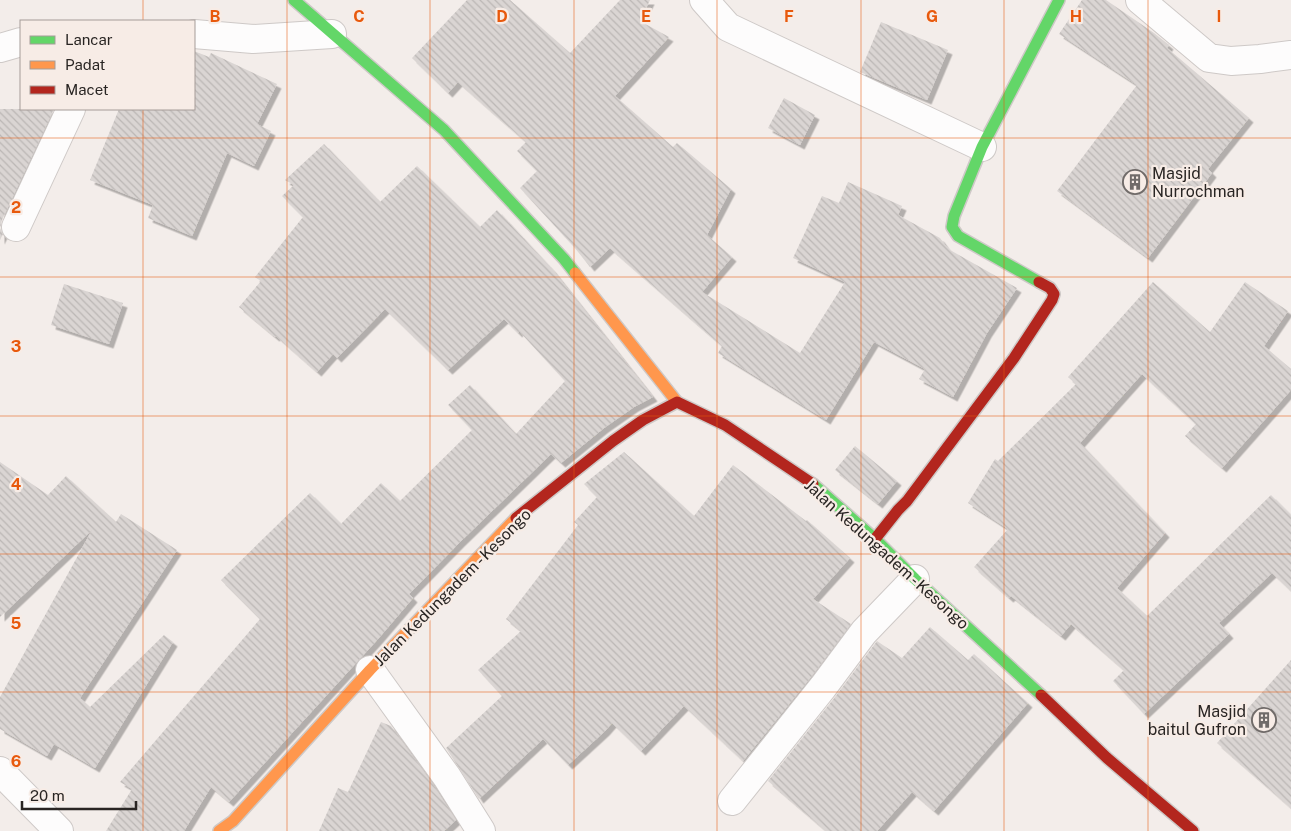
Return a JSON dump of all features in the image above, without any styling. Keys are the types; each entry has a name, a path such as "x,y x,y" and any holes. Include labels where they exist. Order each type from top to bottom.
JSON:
{"main road":[{"path":"294,0 444,130 564,259 677,402"},
{"path":"875,539 907,501 1014,358 1052,300 1054,294 1050,288 958,236 952,227 954,216 982,147 1059,0"},
{"name":"Jalan Kedungadem - Kesongo","path":"219,831 233,821 370,670 515,519 613,441 643,420 677,402 725,425 816,486 875,539 915,580 1027,681 1107,758 1193,831"}],"street":[{"path":"704,0 728,28 982,147"},
{"path":"1140,0 1209,58 1231,61 1291,55"},
{"path":"195,34 253,39 332,34"},
{"path":"0,48 20,42"},
{"path":"16,227 71,110"},
{"path":"732,801 823,687 864,632 915,580"},
{"path":"370,670 447,776 481,831"},
{"path":"0,771 58,831"}],"building":[{"path":"467,0 510,0 570,53 620,0 650,0 640,21 669,37 615,96 673,147 677,143 731,189 707,235 732,257 702,292 800,353 845,282 793,258 822,196 839,203 848,182 902,206 898,215 940,238 950,250 1017,288 987,333 953,397 919,379 925,369 874,342 826,420 718,353 722,346 610,248 590,267 520,188 537,171 517,151 526,142 458,82 448,93 412,58"},
{"path":"1082,0 1106,0 1154,33 1169,45 1167,48 1249,118 1208,169 1212,173 1148,258 1057,191 1137,85 1059,34"},
{"path":"881,22 948,50 927,100 860,72"},
{"path":"195,51 209,57 211,53 277,84 257,124 271,131 254,166 227,153 192,236 148,218 153,205 90,180 119,110 195,110"},
{"path":"784,98 815,115 800,145 768,128"},
{"path":"0,109 54,110 2,220 0,228"},
{"path":"324,144 380,202 417,166 480,227 497,210 552,269 653,397 634,407 604,428 561,463 551,454 409,594 413,598 378,639 229,802 211,787 184,831 106,831 132,789 120,782 260,619 221,580 310,493 341,524 381,483 400,501 472,430 448,405 470,385 516,434 565,381 519,331 518,333 504,319 448,370 385,309 337,358 333,354 317,372 239,307 261,281 255,277 303,217 282,196 294,185 285,180"},
{"path":"0,228 3,234 0,240"},
{"path":"1153,282 1210,332 1245,282 1288,311 1264,346 1291,369 1291,390 1222,468 1185,436 1196,424 1142,374 1080,443 1165,533 1117,588 1147,616 1271,495 1291,515 1291,591 1272,573 1219,623 1229,634 1144,714 1113,681 1124,670 1071,624 1061,636 1011,596 1009,598 974,567 1008,529 968,503 995,459 998,461 1076,384 1068,377"},
{"path":"64,284 123,303 109,344 51,325"},
{"path":"855,446 897,481 878,504 835,470"},
{"path":"624,452 694,516 733,465 807,520 850,558 813,599 851,624 743,761 684,706 641,751 612,723 568,765 543,739 479,799 446,748 502,696 478,670 521,631 506,619 578,525 574,522 597,497 584,484"},
{"path":"0,462 48,495 66,476 116,522 121,514 177,550 80,698 90,707 164,635 173,642 95,768 54,744 47,756 0,729 0,697 92,530 0,617"},
{"path":"930,627 968,660 974,654 1028,703 934,811 912,792 877,831 826,831 768,781 877,641 902,658"},
{"name":"Masjid baitul Gufron","path":"1291,660 1291,808 1217,743"},
{"path":"381,722 391,726 456,820 444,831 319,831 338,788 348,792"}],"traffic: fast":[{"path":"294,0 444,130 575,273"},
{"path":"1039,282 958,236 952,227 954,216 982,147 1059,0"},
{"path":"813,484 875,539 915,579 1041,695"}],"traffic: slow":[{"path":"575,273 677,402"},
{"path":"219,831 233,821 370,670 516,518"}],"traffic: jam":[{"path":"875,539 907,501 1014,358 1052,300 1054,294 1050,288 1039,282"},
{"path":"516,518 613,441 643,420 677,402 725,425 813,484"},
{"path":"1041,695 1107,758 1193,831"}],"place":[{"name":"Masjid Nurrochman","path":"1135,182"},
{"name":"Masjid baitul Gufron","path":"1264,720"}]}
